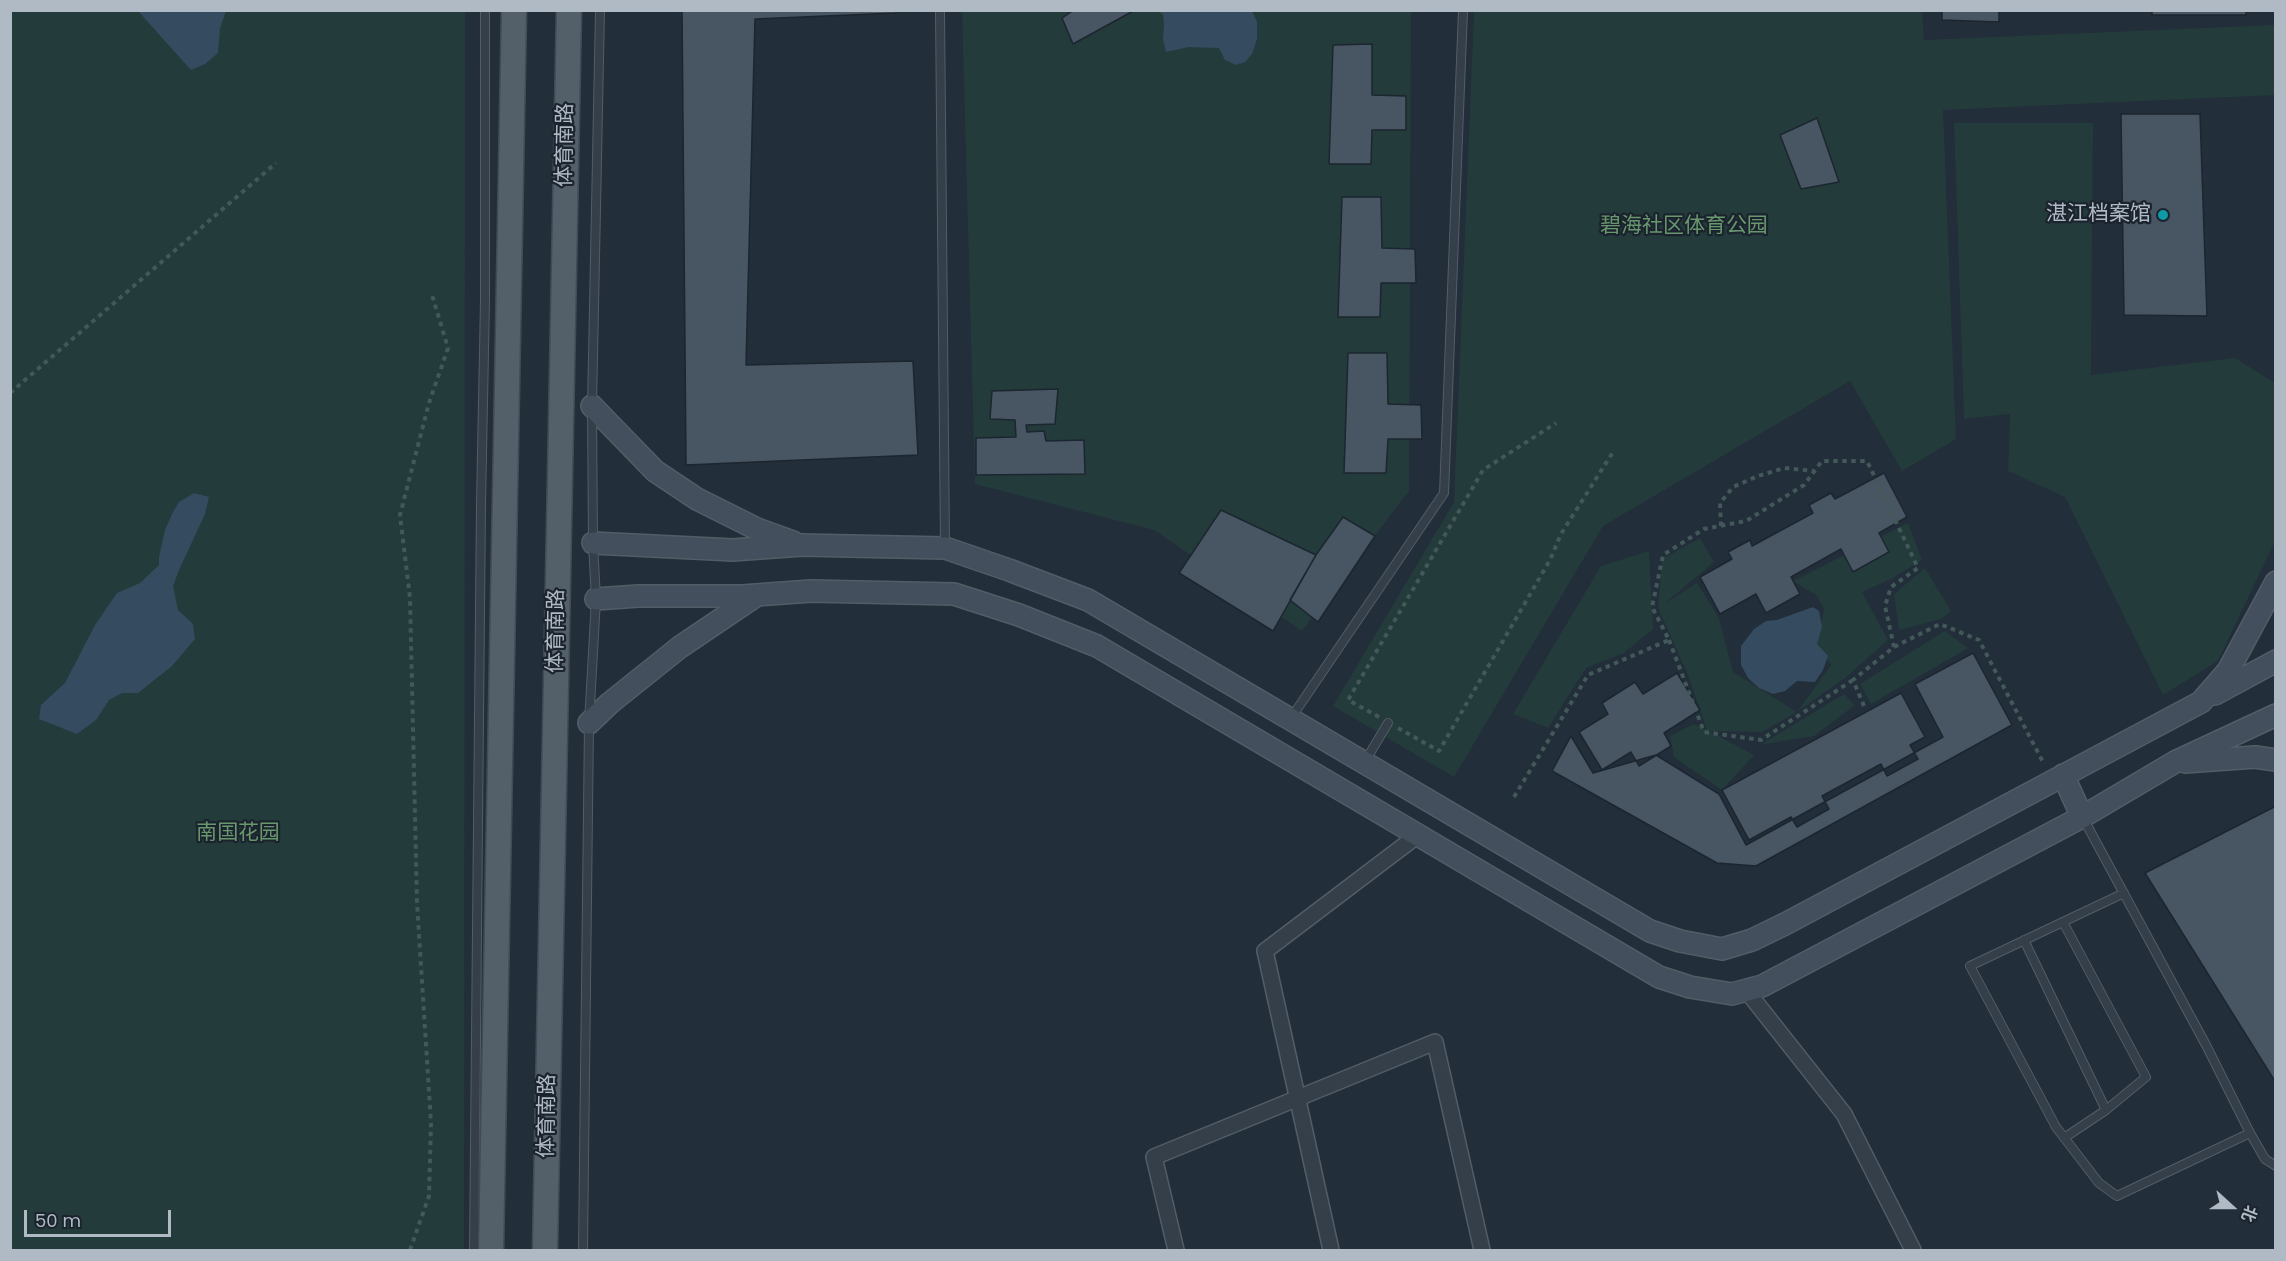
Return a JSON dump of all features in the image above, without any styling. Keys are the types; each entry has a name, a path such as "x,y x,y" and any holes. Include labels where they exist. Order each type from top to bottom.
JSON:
{"main road":[{"path":"491,1251 514,10"},
{"name":"体育南路","path":"545,1251 568,10"}],"street":[{"path":"592,406 655,471 697,499 757,529 802,545"},
{"path":"593,543 733,550 802,545 945,548 1088,600 1650,931 1680,941 1722,949 1752,940 1777,928 2054,770 2201,702 2276,662"},
{"path":"2201,702 2228,671 2276,582"},
{"path":"596,599 757,595 811,591 954,594 1018,615 1097,646 1659,977 1690,987 1732,994 1762,986 2082,817 2175,762 2276,715"},
{"path":"590,723 610,703 680,647 757,595"},
{"path":"2175,762 2255,758 2276,760"},
{"path":"2054,770 2082,817"},
{"path":"1331,1251 1265,951 1418,835"},
{"path":"1746,990 1844,1114 1912,1251"},
{"path":"1176,1251 1154,1157 1297,1096 1435,1042 1482,1251"}],"lane":[{"path":"474,1251 485,300 485,10"},
{"path":"583,1251 590,723 596,599 593,543 592,406 600,10"},
{"path":"940,10 945,548"},
{"path":"1290,719 1444,493 1462,10"},
{"path":"1364,763 1388,723"},
{"path":"2082,817 2206,1045 2250,1133 2265,1159 2276,1166"},
{"path":"2124,893 1970,966 2056,1127 2099,1183 2117,1196 2250,1133"},
{"path":"2063,921 2146,1077 2106,1110 2064,1138"},
{"path":"2024,940 2106,1110"}],"path":[{"path":"10,393 276,163"},
{"path":"410,1251 429,1196 431,1123 417,903 410,598 400,515 429,403 448,348 432,295"},
{"path":"1556,423 1483,470 1348,700 1439,751 1551,560 1561,534 1614,452"},
{"path":"1894,647 1885,606 1891,587 1918,568 1867,461 1822,461 1804,485 1746,521 1704,529 1663,555 1652,607 1668,640 1704,732 1761,740 1853,680 1894,647 1940,624 1979,639 2054,770"},
{"path":"1721,526 1720,503 1732,487 1784,468 1815,471"},
{"path":"1514,797 1588,675 1668,640"},
{"path":"1853,680 1864,706"}],"green space":[{"name":"南国花园","path":"10,11 465,11 464,1250 11,1250"},
{"path":"962,11 1411,11 1409,491 1302,631 1154,530 975,484"},
{"name":"碧海社区体育公园","path":"1474,11 1922,11 1924,40 2275,25 2275,95 1943,110 1956,439 1902,471 1850,381 1603,526 1454,777 1333,706 1454,502"},
{"path":"1954,123 2093,123 2091,375 2235,358 2275,383 2275,541 2218,661 2163,695 2065,497 2008,471 2010,414 1964,419"},
{"path":"1908,523 1922,560 1891,579 1862,592 1888,640 1845,678 1797,712 1831,665 1817,644 1824,609 1816,595 1793,581"},
{"path":"1700,538 1714,562 1664,604 1697,583 1719,618 1733,672 1797,712 1762,732 1709,731 1754,755 1722,790 1674,757 1670,736 1693,724 1707,730 1688,675 1658,608 1662,559"},
{"path":"1649,551 1653,629 1624,653 1586,668 1548,728 1513,714 1601,566"},
{"path":"1925,568 1951,611 1941,619 1899,630 1894,594"},
{"path":"1945,631 1968,648 1871,704 1860,684"},
{"path":"1844,694 1855,705 1814,736 1760,745"}],"water":[{"path":"138,11 226,11 220,28 218,53 205,64 191,70"},
{"path":"1159,11 1252,11 1257,22 1257,39 1252,54 1245,62 1236,65 1225,60 1219,48 1189,47 1166,52 1163,39 1163,15"},
{"path":"194,493 209,497 205,514 173,586 178,610 193,624 195,639 172,666 138,693 122,693 109,700 96,720 77,734 39,719 41,705 65,683 95,625 117,593 140,583 159,565 165,530 173,512 179,502"},
{"path":"1813,607 1819,611 1822,627 1817,644 1828,656 1815,682 1797,681 1785,691 1773,694 1759,688 1748,678 1741,665 1741,646 1754,629 1766,621 1777,620"}],"building":[{"path":"682,10 896,10 896,13 755,19 746,365 913,361 918,455 686,465"},
{"path":"1074,10 1135,10 1073,44 1062,18"},
{"path":"1942,10 1999,10 1999,22 1942,20"},
{"path":"2152,10 2246,10 2246,15 2152,15"},
{"path":"1372,44 1372,95 1406,96 1406,130 1372,130 1371,164 1329,164 1333,45"},
{"name":"湛江档案馆","path":"2121,114 2200,114 2207,316 2124,315"},
{"path":"1817,118 1839,182 1801,189 1780,135"},
{"path":"1342,197 1381,197 1382,248 1415,249 1416,283 1381,283 1380,317 1338,317"},
{"path":"1348,353 1387,353 1388,404 1421,405 1422,439 1388,439 1386,473 1344,473"},
{"path":"1058,389 1055,424 1026,425 1027,432 1044,431 1046,441 1084,440 1085,474 976,475 976,438 1016,437 1015,420 990,419 992,391"},
{"path":"1884,473 1907,517 1879,533 1889,552 1853,572 1841,549 1791,577 1800,594 1766,613 1756,594 1720,614 1700,577 1732,559 1728,552 1750,540 1752,546 1813,513 1809,505 1831,493 1835,499"},
{"path":"1221,510 1316,555 1273,631 1179,573"},
{"path":"1343,517 1375,536 1318,622 1290,600 1316,555"},
{"path":"1973,653 2012,725 1756,866 1717,863 1552,771 1571,736 1593,773 1656,755 1719,794 1746,845 1943,737 1915,684"},
{"path":"1677,673 1700,710 1664,733 1671,746 1639,766 1631,752 1602,770 1579,732 1608,714 1602,703 1635,682 1643,694"},
{"path":"1901,693 1925,737 1910,745 1918,759 1887,776 1881,764 1822,796 1829,809 1797,827 1791,817 1749,840 1722,790"},
{"path":"2276,806 2276,1083 2145,873"}],"place":[{"name":"湛江档案馆","path":"2163,215"}]}
